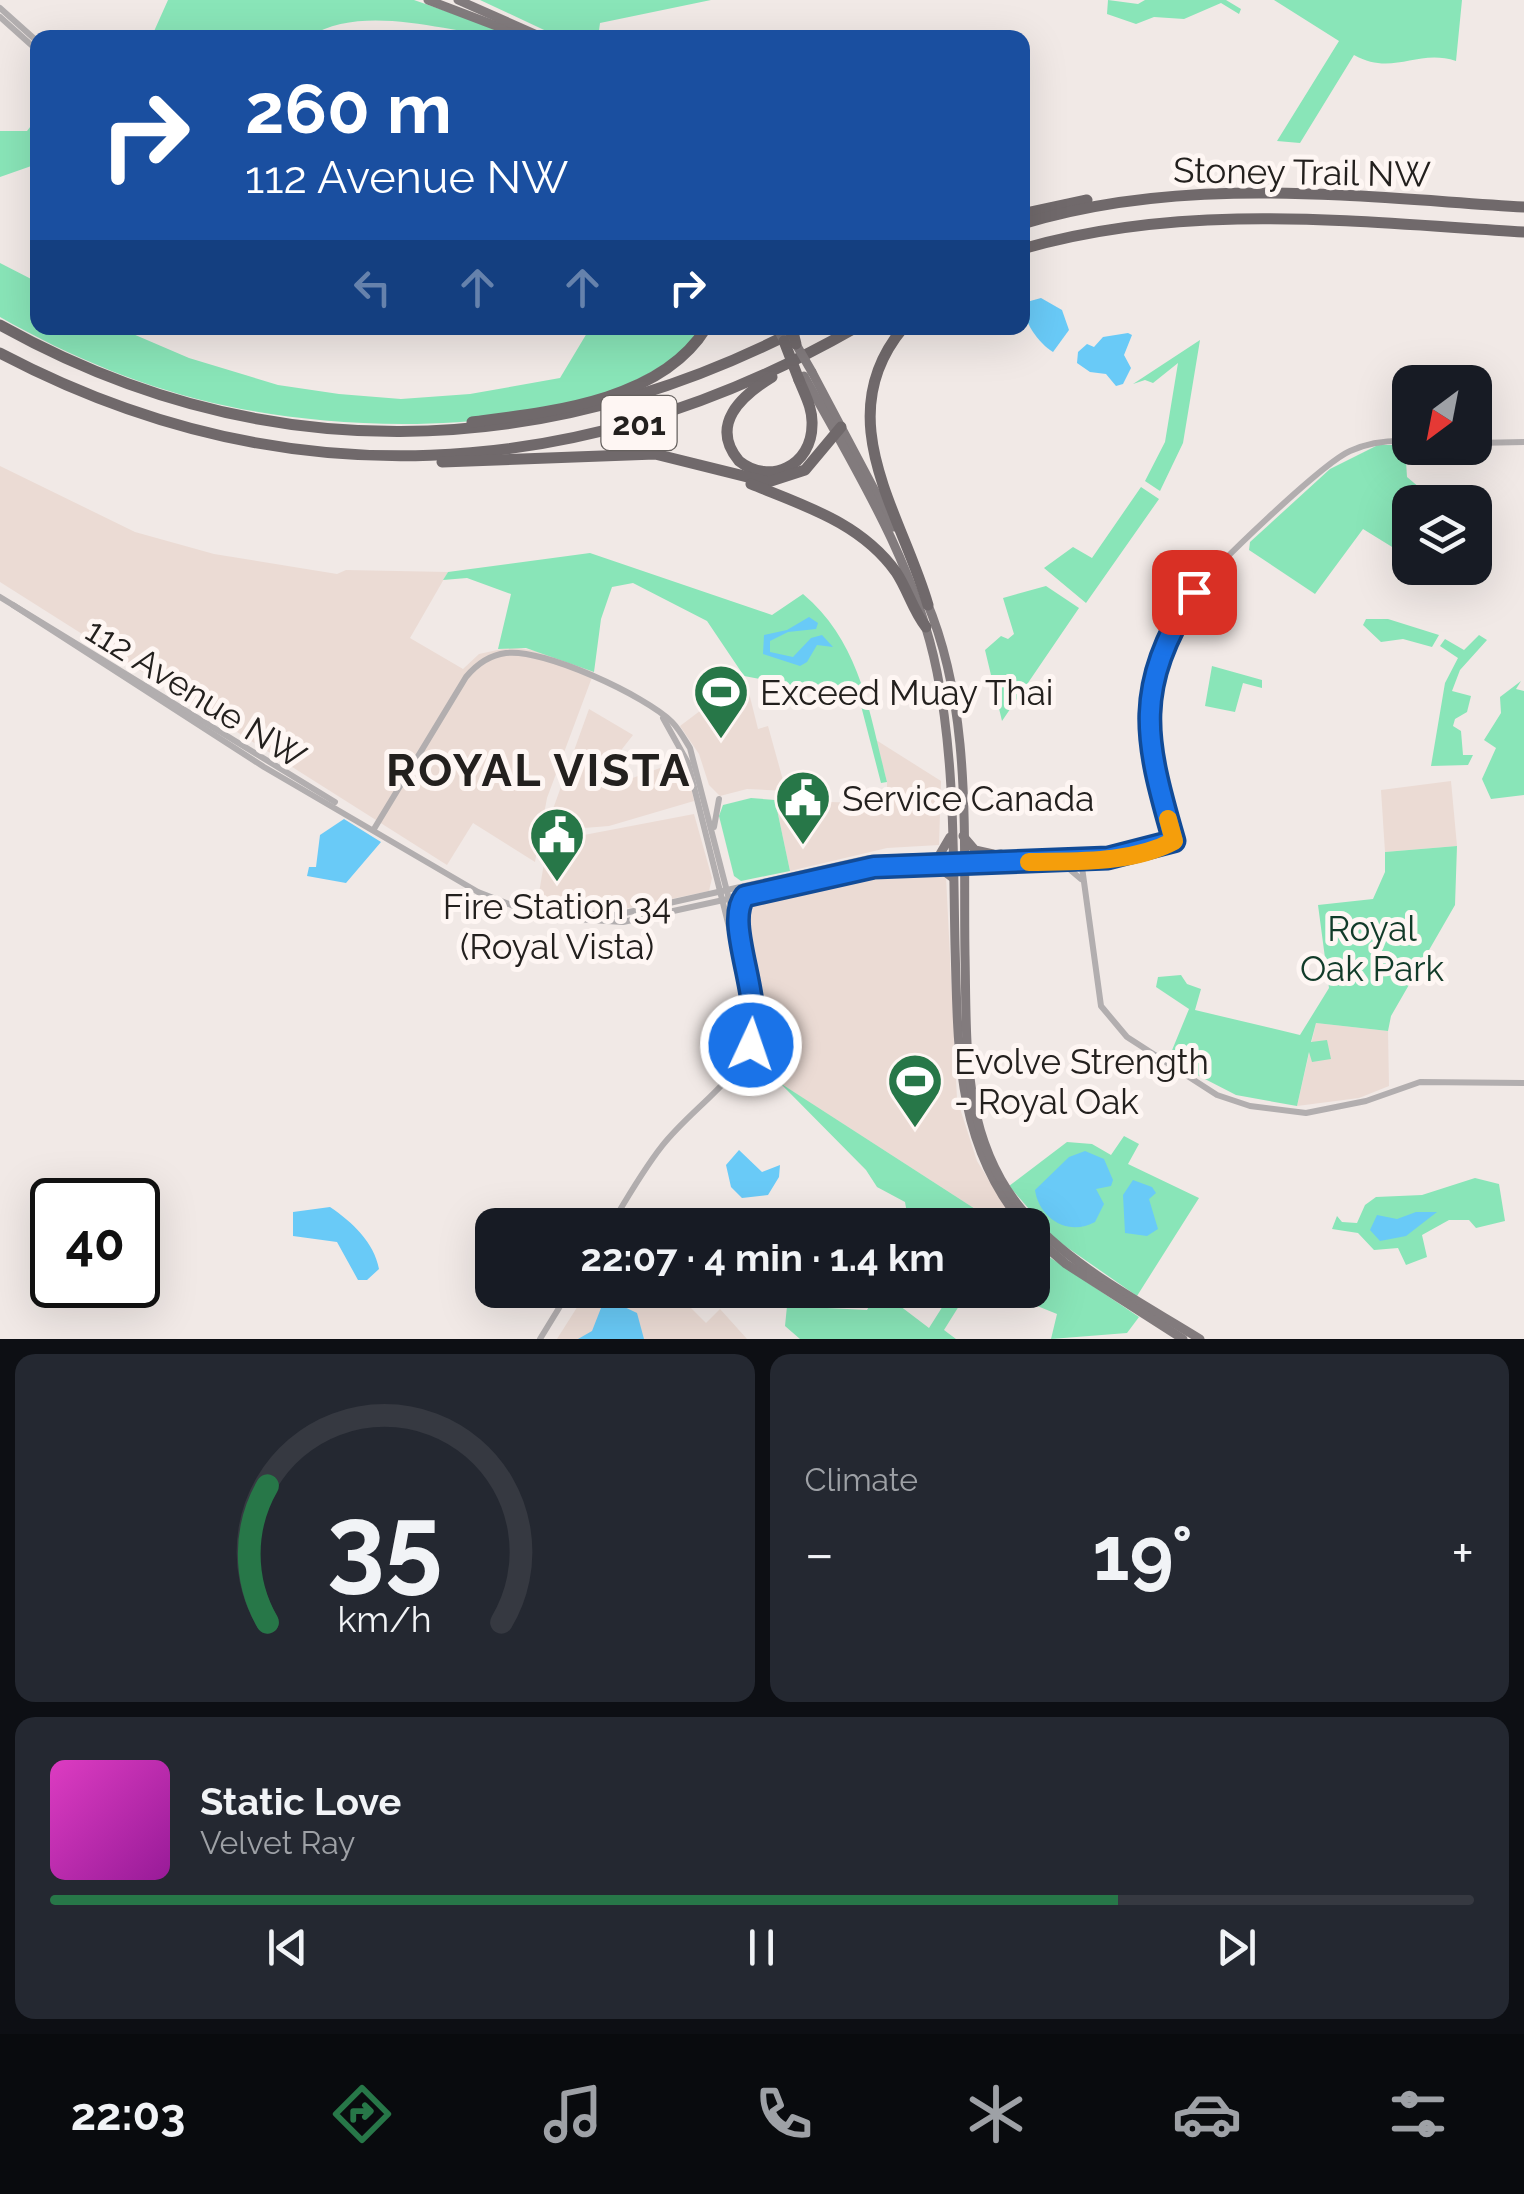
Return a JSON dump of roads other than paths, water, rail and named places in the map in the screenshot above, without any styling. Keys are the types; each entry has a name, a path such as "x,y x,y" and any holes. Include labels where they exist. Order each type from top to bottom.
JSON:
{"highway":[{"path":"1030,213 1152,190 1214,187 1227,191"},
{"name":"Stoney Trail NW","path":"1030,222 1148,196 1227,191 1524,205"},
{"name":"Stoney Trail NW","path":"1030,247 1079,236 1209,218 1524,234"},
{"path":"1030,254 1079,236"},
{"name":"201","path":"0,325 86,368 185,403 300,426 385,432 478,429 588,411 678,384 784,335"},
{"path":"385,432 528,414 624,390 675,362 700,335"},
{"path":"791,335 805,376 812,417 806,451 794,465 778,471 745,466 728,442 727,424 734,407 754,388 813,352"},
{"name":"201","path":"0,353 110,404 269,448 395,457 538,447 644,422 813,352 843,335"},
{"path":"899,335 878,368 868,433 876,470 928,605"},
{"path":"269,448 328,458 392,462 654,454 761,482 791,478 839,432"},
{"path":"725,471 830,516 862,536 899,577 926,628"}],"main road":[{"path":"428,0 507,30"},
{"path":"458,0 526,30"},
{"path":"805,376 906,549 944,655 959,741 957,836 936,858 953,878"},
{"path":"839,432 898,555 926,628 947,729 964,907"},
{"path":"957,836 975,850 997,854"},
{"path":"958,860 997,854"},
{"path":"958,860 953,878 965,1106 986,1168 1013,1208"},
{"path":"958,860 964,882 968,1078 976,1119 994,1166 1023,1211 1057,1245 1200,1339"},
{"path":"964,882 978,864"},
{"path":"1050,1250 1183,1339"}],"street":[{"path":"0,8 30,43"},
{"path":"0,17 30,36"},
{"path":"1492,443 1524,442"},
{"path":"997,854 1103,853 1174,841 1148,726 1161,649 1174,624 1214,572 1331,464 1368,445 1392,443"},
{"name":"112 Avenue NW","path":"0,597 478,892 558,920 608,922 704,905 750,886 869,858 936,858 978,864 1081,860 1127,856 1174,841"},
{"path":"374,829 466,677 495,656 522,653 628,692 674,723 690,748 714,828 720,874 707,896"},
{"path":"660,713 688,762 720,874 749,1020 743,1054 722,1086"},
{"path":"714,828 720,799"},
{"name":"112 Avenue NW","path":"527,911 616,915 707,896 745,896 864,869 936,858"},
{"path":"1081,860 1097,994 1107,1018 1127,1037 1217,1095 1250,1106 1306,1113 1366,1102 1420,1082 1524,1084"},
{"path":"1060,861 1073,868 1084,883"},
{"path":"720,874 750,886"},
{"path":"621,1208 663,1144 744,1060 756,1022 736,919 725,896"},
{"path":"736,919 745,896"},
{"path":"704,905 726,914"},
{"path":"540,1339 559,1308"}],"water":[{"path":"1041,298 1062,310 1069,330 1053,352 1030,327 1030,301"},
{"path":"1132,335 1124,355 1131,368 1123,384 1116,386 1106,374 1090,372 1077,363 1078,352 1087,344 1094,347 1103,337"},
{"path":"809,617 818,623 816,629 788,632 770,641 770,652 793,657 811,638 822,635 833,647 817,645 800,666 763,654 764,635 787,630"},
{"path":"344,819 381,842 346,883 307,876 309,867 316,867 320,835"},
{"path":"739,1150 762,1172 780,1165 779,1177 768,1195 742,1198 731,1187 726,1165"},
{"path":"1085,1151 1104,1159 1113,1180 1111,1186 1096,1189 1104,1204 1095,1222 1085,1226 1056,1222 1050,1217 1050,1208 1042,1208 1035,1190 1069,1157"},
{"path":"1133,1180 1152,1187 1156,1193 1149,1199 1158,1229 1147,1236 1125,1233 1123,1195"},
{"path":"330,1207 354,1226 372,1250 379,1269 367,1280 358,1280 337,1242 293,1236 293,1212"},
{"path":"1416,1212 1437,1212 1406,1236 1380,1241 1370,1230 1377,1215 1397,1219"},
{"path":"601,1308 626,1308 637,1313 644,1339 578,1339 592,1331"}],"place":[{"name":"Exceed Muay Thai","path":"721,741"},
{"name":"Service Canada","path":"803,847"},
{"name":"Fire Station 34 (Royal Vista)","path":"557,884"},
{"name":"Evolve Strength - Royal Oak","path":"915,1130"}],"district":[{"name":"ROYAL VISTA","path":"539,770"}],"park label":[{"name":"Royal Oak Park","path":"1372,948"}]}
